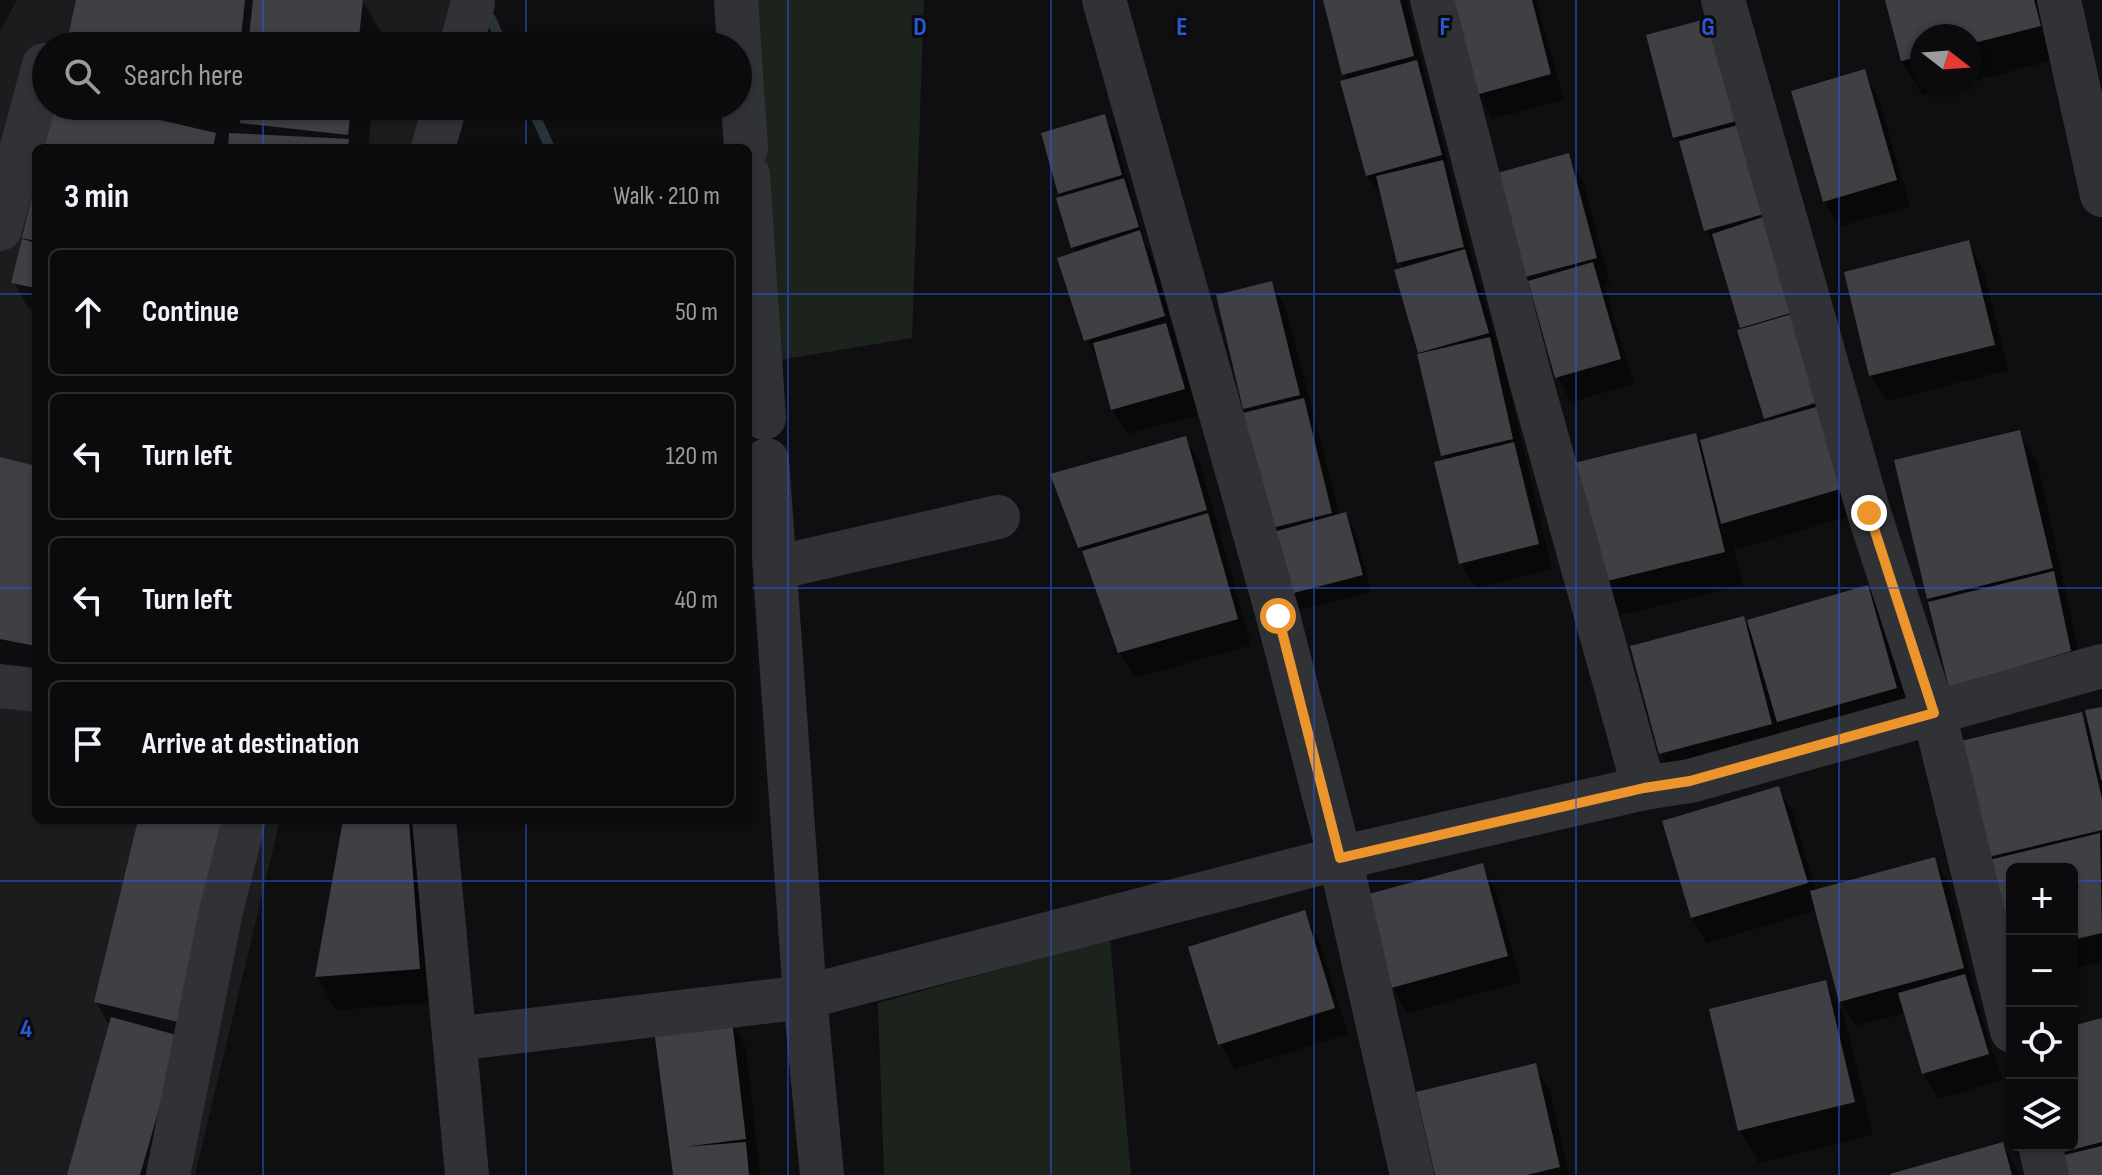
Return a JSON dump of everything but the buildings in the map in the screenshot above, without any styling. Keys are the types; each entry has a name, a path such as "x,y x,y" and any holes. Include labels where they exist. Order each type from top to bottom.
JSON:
{"street":[{"path":"736,0 738,32"},
{"path":"1104,0 1278,616 1340,858 1412,1175"},
{"path":"1432,0 1530,377 1644,788"},
{"path":"1723,0 1869,513 1934,713 2006,1007"},
{"path":"2059,0 2102,195"},
{"path":"465,32 473,3"},
{"path":"0,229 32,110"},
{"path":"434,144 441,120"},
{"path":"744,120 746,144"},
{"path":"752,281 755,367 766,439 805,997 822,1175"},
{"path":"775,568 998,517"},
{"path":"455,1039 805,997 1340,858 1644,788 1690,781 2102,666"},
{"path":"0,686 32,690"},
{"path":"168,1175 221,911 243,824"},
{"path":"434,824 467,1175"},
{"path":"2041,1151 2047,1175"}],"shaded area":[{"path":"17,0 476,0 468,32 32,32 32,120 448,120 442,144 32,144 32,824 279,824 195,1175 0,1175 0,31"},
{"path":"736,0 924,0 912,338 752,364 752,144 741,144 740,120 752,120 752,32 737,32"},
{"path":"1110,939 1131,1175 884,1175 878,1003"}],"waterway":[{"path":"491,19 497,32"},
{"path":"537,120 548,144"}],"route":[{"path":"1278,616 1340,858 1644,788 1690,781 1934,713 1869,513"}]}
